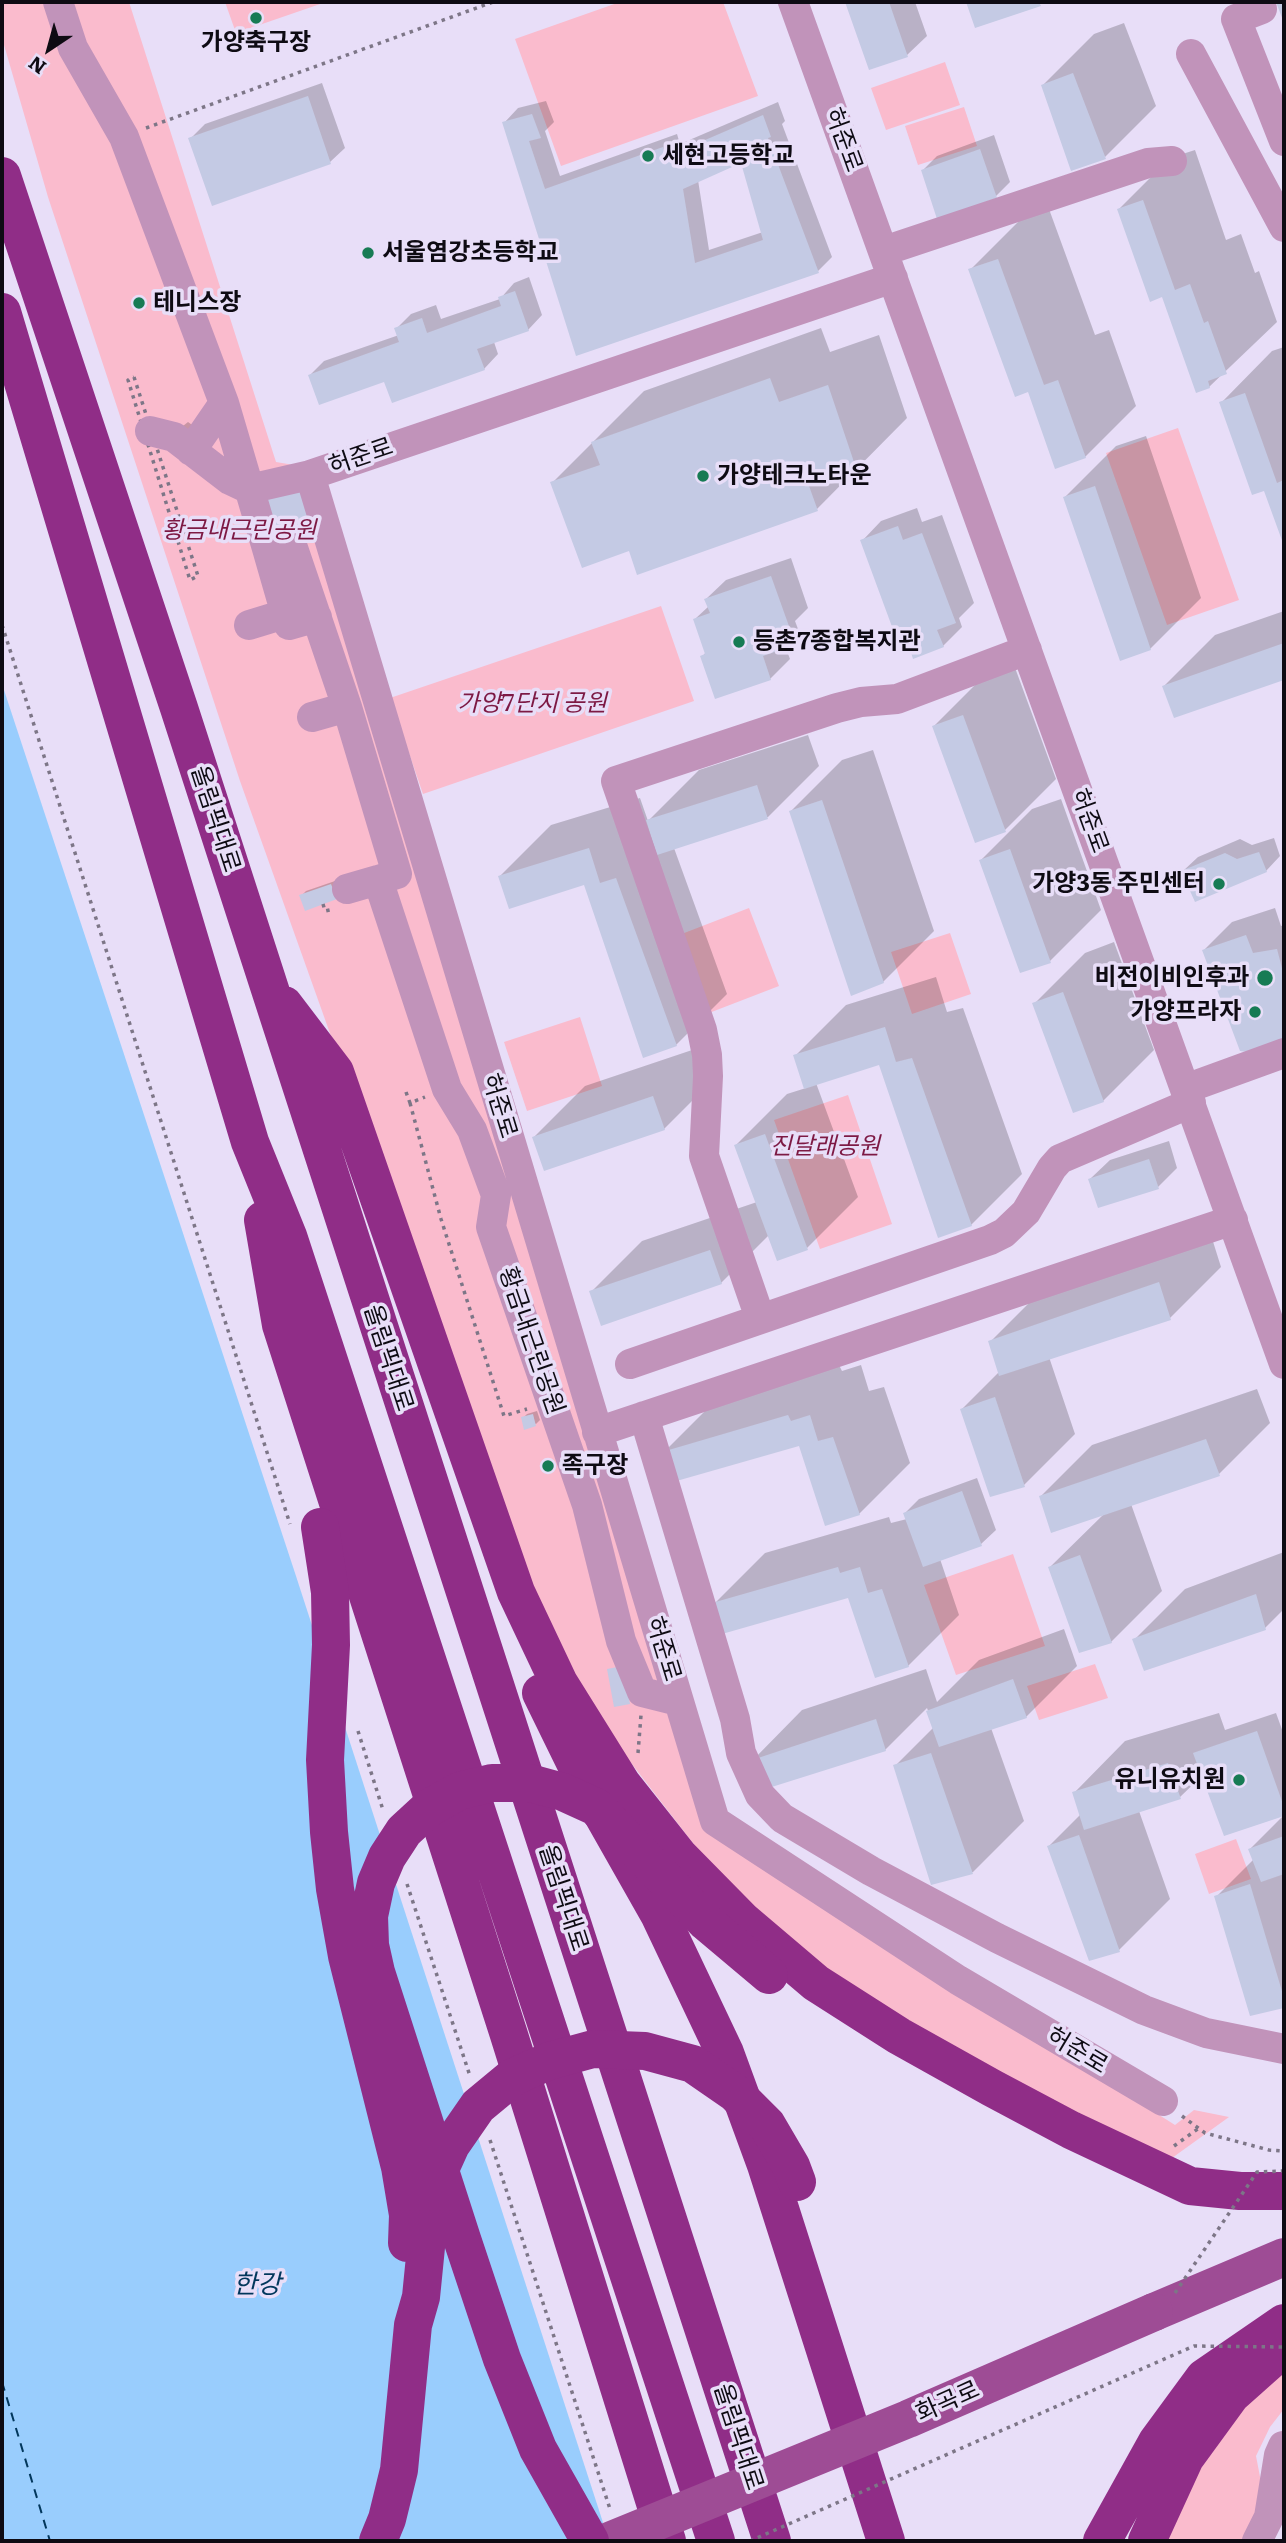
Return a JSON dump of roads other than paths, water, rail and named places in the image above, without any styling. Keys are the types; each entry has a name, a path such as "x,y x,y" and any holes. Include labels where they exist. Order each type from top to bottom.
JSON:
{"highway":[{"name":"올림픽대로","path":"2,176 179,708 772,2541"},
{"path":"2,312 250,1142 288,1236 716,2541"},
{"path":"267,984 335,1072 516,1592 559,1683 622,1784 679,1856 743,1922 816,1983 899,2036 1071,2130 1190,2186"},
{"path":"250,1142 330,1592 331,1645 326,1760 334,1877 347,1956 400,2167 408,2215 407,2291 413,2325"},
{"path":"281,1325 668,2541"},
{"path":"480,1490 488,1552 519,1640 550,1715 588,1789 660,1916 725,2053 766,2165 886,2541"},
{"path":"590,2541 538,2449 502,2359 376,1972 370,1945 369,1916 376,1883 387,1857 404,1831 429,1808 459,1791 492,1783 530,1783 563,1792 596,1807 706,1922 769,1975 846,2030 1077,2158 1135,2182 1240,2191 1284,2191"},
{"path":"378,2541 387,2519 399,2469 413,2325 421,2297 432,2187 451,2145 478,2106 513,2077 549,2061 593,2049 645,2051 693,2064 735,2092 767,2125 791,2166 797,2182 912,2541"},
{"path":"1102,2541 1157,2442 1204,2378 1284,2323"},
{"path":"1147,2541 1185,2458 1231,2395 1284,2347"}],"main road":[{"name":"화곡로","path":"609,2541 908,2420 1284,2257"},
{"name":"화곡로","path":"668,2541 917,2439 1284,2281"}],"street":[{"path":"58,2 73,48 124,136 224,403 249,489 317,617 327,716 397,874 347,889"},
{"name":"허준로","path":"793,2 1233,1220 1273,1295 1284,1364"},
{"path":"1262,9 1236,19 1284,141"},
{"path":"1191,54 1284,227"},
{"path":"889,265 1147,163 1172,161"},
{"name":"허준로","path":"889,265 310,475 715,1821 958,1980 1163,2101"},
{"path":"191,451 224,403"},
{"path":"148,432 174,437 230,480 249,489 310,475"},
{"path":"280,549 326,534"},
{"path":"280,549 285,614 289,625 317,617"},
{"path":"249,625 285,614"},
{"path":"760,1318 704,1156 708,1076 702,1030 616,781 837,708 861,702 897,699 1027,650"},
{"name":"황금내근린공원","path":"378,880 447,1089 472,1130 496,1195 491,1227 587,1505 621,1641 642,1692 678,1701"},
{"path":"404,960 451,949"},
{"path":"630,1364 1004,1233 1026,1212 1060,1159 1188,1096 1284,1053"},
{"path":"597,1432 1233,1220"},
{"path":"644,1416 735,1719 741,1753 760,1796 782,1818 871,1871 997,1938 1144,2010 1206,2033 1284,2049"},
{"path":"1257,2541 1269,2517 1279,2455 1283,2446"}],"water":[{"name":"한강","path":"2,684 295,1573 609,2541 2,2541"}],"place":[{"name":"가양축구장","path":"256,18"},
{"name":"세현고등학교","path":"648,156"},
{"name":"서울염강초등학교","path":"368,253"},
{"name":"테니스장","path":"139,303"},
{"name":"가양테크노타운","path":"703,476"},
{"name":"등촌7종합복지관","path":"739,642"},
{"name":"가양3동 주민센터","path":"1219,884"},
{"name":"비전이비인후과","path":"1265,978"},
{"name":"가양프라자","path":"1255,1012"},
{"name":"족구장","path":"548,1466"},
{"name":"유니유치원","path":"1239,1780"}],"park label":[{"name":"가양7단지 공원","path":"532,704"},
{"name":"진달래공원","path":"825,1147"}]}
